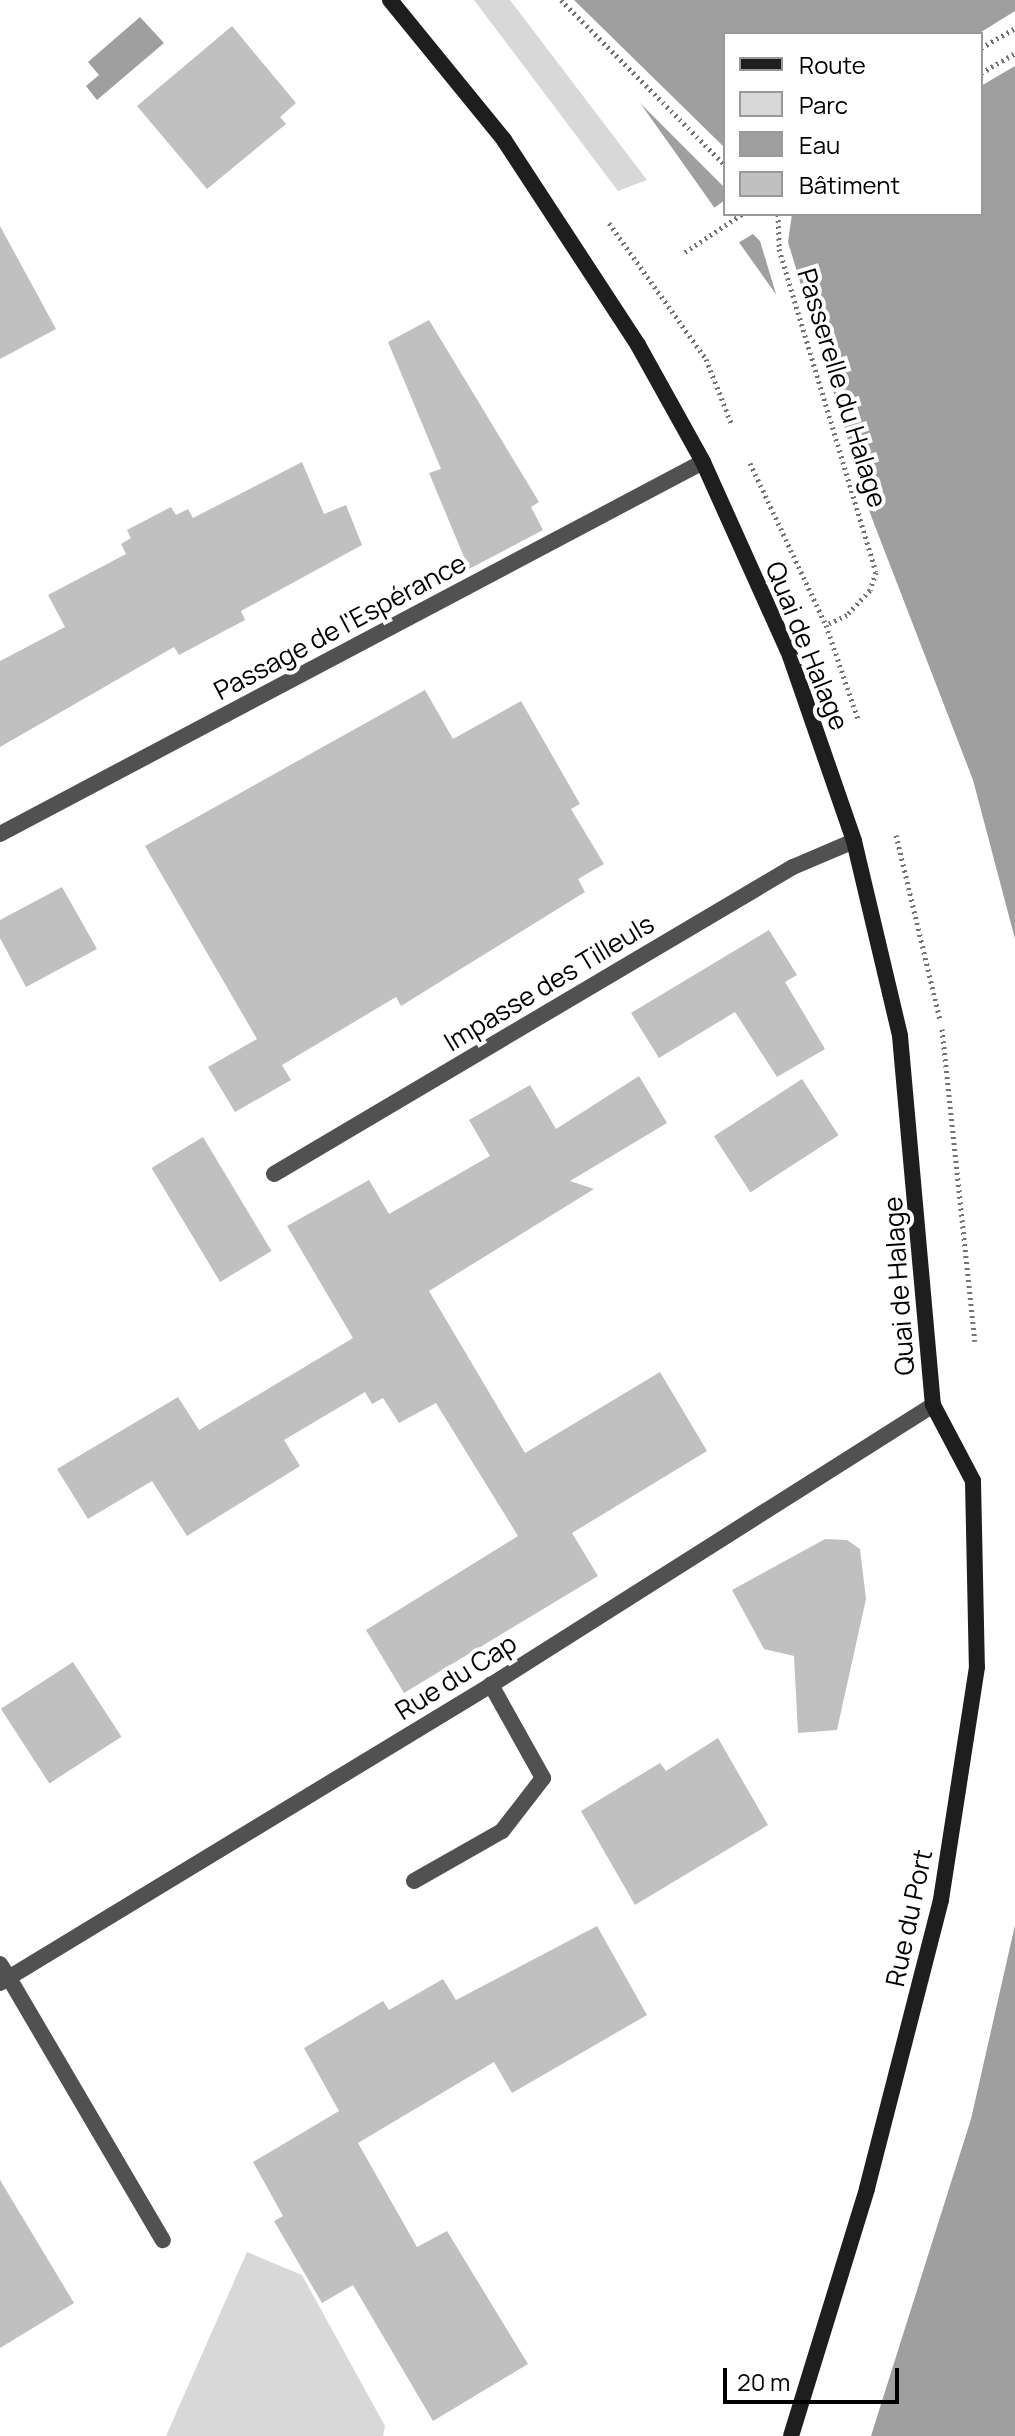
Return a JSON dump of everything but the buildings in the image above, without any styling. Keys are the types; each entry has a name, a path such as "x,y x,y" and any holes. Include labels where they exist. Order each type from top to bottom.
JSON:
{"street":[{"name":"Quai de Halage","path":"390,0 504,140 638,345 703,462 790,656 854,841 900,1036 933,1405"},
{"name":"Passage de l'Espérance","path":"0,834 703,462"},
{"name":"Impasse des Tilleuls","path":"274,1174 793,867 854,841"},
{"name":"Rue du Cap","path":"3,1975 491,1685 933,1405"},
{"name":"Rue du Port","path":"791,2436 867,2189 941,1900 977,1667 973,1481 933,1405"},
{"path":"414,1881 502,1831 543,1778 491,1685"},
{"path":"3,1975 163,2240"}],"path":[{"path":"561,0 723,163"},
{"path":"983,47 1015,28"},
{"path":"983,72 1015,53"},
{"path":"685,252 740,216"},
{"name":"Passerelle du Halage","path":"778,216 779,249 876,572 870,590 847,615 826,625"}],"green space":[{"path":"474,0 510,0 647,180 618,191"},
{"path":"247,2252 302,2275 385,2426 383,2436 166,2436"}],"water":[{"path":"567,0 1015,0 1015,939 973,780 797,324"},
{"path":"140,17 164,43 97,100 86,86 99,75 88,62"},
{"path":"1015,1925 1015,2436 871,2436 971,2119"}],"pier":[{"path":"563,0 574,0 723,146 723,186 633,96"},
{"path":"1015,11 1015,66 983,85 983,32"},
{"path":"723,201 723,216 792,216 788,242 880,546 794,325 779,304 760,241 753,234 738,243 714,208"}]}
